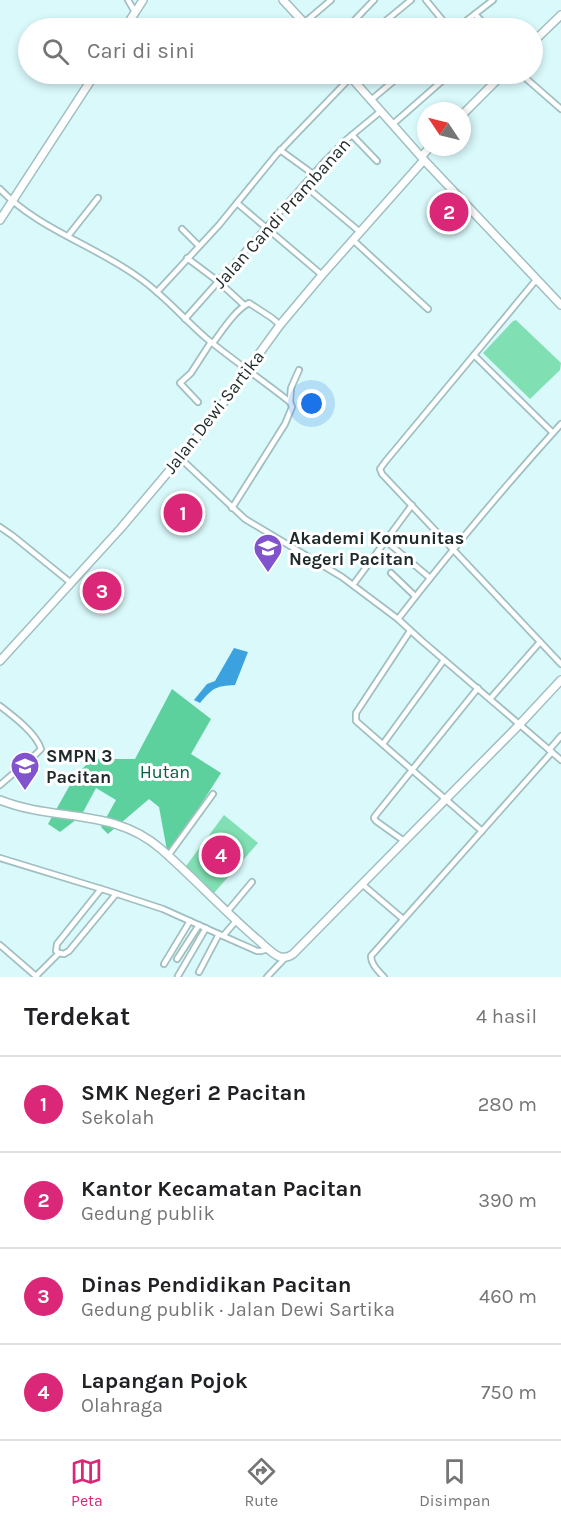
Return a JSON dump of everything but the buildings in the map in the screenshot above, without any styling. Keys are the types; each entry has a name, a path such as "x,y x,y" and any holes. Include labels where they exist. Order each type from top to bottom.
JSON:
{"street":[{"path":"128,0 135,12"},
{"path":"131,18 143,0"},
{"path":"314,18 331,0"},
{"path":"358,18 374,0"},
{"path":"391,18 411,0"},
{"path":"426,0 441,18"},
{"path":"470,18 493,0"},
{"path":"285,1 299,18"},
{"path":"475,14 479,18"},
{"path":"543,32 561,15"},
{"path":"0,220 89,84"},
{"path":"157,292 219,225 280,150 342,84"},
{"path":"360,84 374,97 381,111 423,158 561,305"},
{"path":"374,97 389,84"},
{"path":"393,124 439,84"},
{"path":"471,106 493,84"},
{"path":"532,84 561,109"},
{"name":"Jalan Candi Prambanan","path":"185,319 313,174 352,135 381,111"},
{"path":"352,135 377,161"},
{"path":"280,150 313,174"},
{"name":"Jalan Dewi Sartika","path":"0,661 71,584 180,458 280,325 423,158"},
{"path":"304,184 360,232"},
{"path":"0,189 12,201 41,221 120,264 157,292 212,342 290,402"},
{"path":"68,236 98,198"},
{"path":"237,203 322,275"},
{"path":"182,229 199,246"},
{"path":"353,240 428,309"},
{"path":"188,258 244,305"},
{"path":"536,279 380,470 452,550 561,664"},
{"path":"198,402 180,383 191,373 212,342 244,305 249,303 255,306 280,325"},
{"path":"474,355 553,433"},
{"path":"232,508 285,424 292,407 291,388 299,370"},
{"path":"398,619 452,550 561,424"},
{"path":"180,458 245,519 325,566 398,619 561,760"},
{"path":"353,585 412,505"},
{"path":"0,527 71,584"},
{"path":"386,541 430,578"},
{"path":"391,573 415,597"},
{"path":"410,631 355,716 357,721 482,831"},
{"path":"490,699 540,642"},
{"path":"383,744 444,660"},
{"path":"267,977 286,957 293,954 560,683"},
{"path":"404,841 374,819 478,688"},
{"path":"0,706 26,728 39,742 41,748 0,785"},
{"path":"384,977 371,960 371,956 482,831 551,751 561,736"},
{"path":"168,856 213,794"},
{"path":"0,800 33,810 94,818 144,836 236,921 276,954 286,957"},
{"path":"0,858 163,909 256,951 268,948"},
{"path":"227,912 252,882"},
{"path":"362,884 403,920"},
{"path":"58,953 57,944 101,889"},
{"path":"58,953 64,954 69,951 117,894"},
{"path":"164,964 190,921"},
{"path":"199,972 221,935 236,921"},
{"path":"177,959 199,925"},
{"path":"178,976 206,928"},
{"path":"0,945 37,977 58,953"}],"green space":[{"path":"516,320 561,363 560,370 530,399 483,353"},
{"name":"Hutan","path":"172,689 211,719 191,754 221,773 168,856 159,807 149,799 108,834 101,827 116,800 96,788 81,816 60,832 48,824 75,776 92,759 135,759"},
{"path":"224,815 258,843 214,893 186,866"}],"water":[{"path":"234,648 248,652 235,685 215,689 200,703 194,700 207,684 215,681"}],"place":[{"name":"Kantor Kecamatan Pacitan","path":"449,212"},
{"name":"SMK Negeri 2 Pacitan","path":"183,513"},
{"name":"Akademi Komunitas Negeri Pacitan","path":"268,574"},
{"name":"Dinas Pendidikan Pacitan","path":"102,591"},
{"name":"SMPN 3 Pacitan","path":"25,792"},
{"name":"Lapangan Pojok","path":"221,855"}]}
